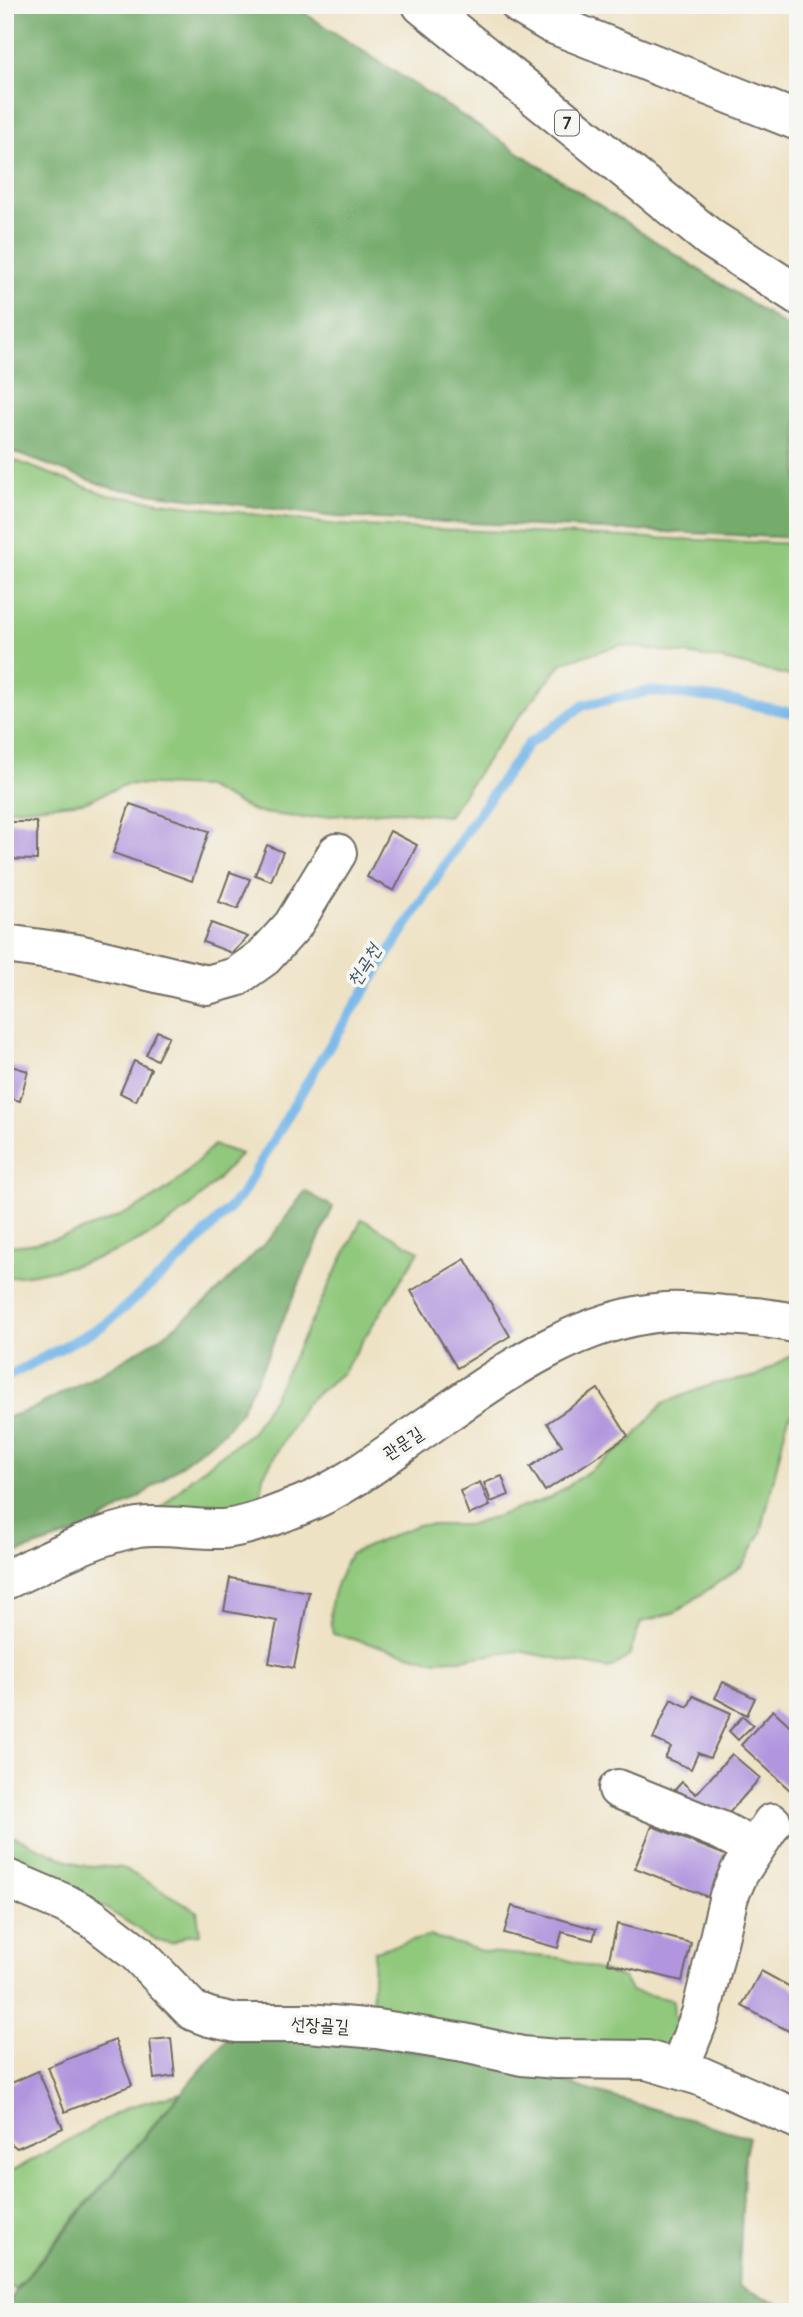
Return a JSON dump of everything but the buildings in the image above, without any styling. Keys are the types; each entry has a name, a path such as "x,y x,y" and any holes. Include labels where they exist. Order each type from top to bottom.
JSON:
{"main road":[{"name":"7","path":"423,6 710,238 798,295"},
{"path":"535,14 798,121"},
{"path":"5,944 78,954 207,985 236,977 264,957 293,925 337,853"},
{"name":"관문길","path":"5,1580 113,1534 141,1527 226,1529 302,1504 335,1488 386,1456 503,1375 547,1349 589,1330 627,1318 666,1312 737,1315 798,1324"},
{"path":"618,1789 722,1831 763,1835 729,1896 701,2014 679,2069"},
{"name":"선장골길","path":"5,1878 66,1904 92,1919 137,1954 193,2011 209,2017 236,2023 309,2023 377,2029 464,2043 522,2056 647,2060 700,2076 798,2119"}],"green space":[{"path":"5,5 292,5 798,334 798,538 335,517 111,488 5,449"},
{"path":"5,457 107,495 336,525 798,544 798,678 720,659 621,645 563,662 506,733 448,816 396,811 303,818 255,812 206,787 127,784 84,802 5,810"},
{"path":"214,1145 241,1154 202,1195 169,1223 102,1257 54,1270 5,1278 5,1246 71,1234 118,1217 159,1195 175,1183"},
{"path":"305,1191 333,1207 258,1377 240,1412 224,1432 138,1498 88,1529 5,1557 5,1418 32,1409 106,1370 164,1335 211,1298 273,1235"},
{"path":"362,1219 419,1251 343,1372 305,1404 263,1476 260,1502 232,1512 161,1508 191,1478 252,1432 275,1394"},
{"path":"798,1342 798,1408 788,1418 761,1533 743,1565 676,1612 641,1622 629,1656 609,1669 519,1651 431,1660 333,1634 331,1602 350,1554 417,1525 471,1525 552,1497 630,1442 663,1403 713,1384 755,1377 792,1355"},
{"path":"5,1833 80,1865 123,1868 197,1911 200,1934 187,1935 172,1943 158,1941 89,1898 5,1862"},
{"path":"430,1936 486,1952 561,1958 624,1978 631,1991 673,2000 674,2016 683,2024 668,2048 541,2044 372,2008 374,1951"},
{"path":"349,2039 521,2070 749,2137 745,2155 738,2286 798,2312 5,2312 16,2290 226,2040"},
{"path":"180,2093 15,2289 5,2283 5,2175 128,2107"}],"waterway":[{"name":"천곡천","path":"5,1378 104,1325 179,1261 241,1196 315,1069 471,824 528,744 584,705 650,691 724,699 798,714"}]}
